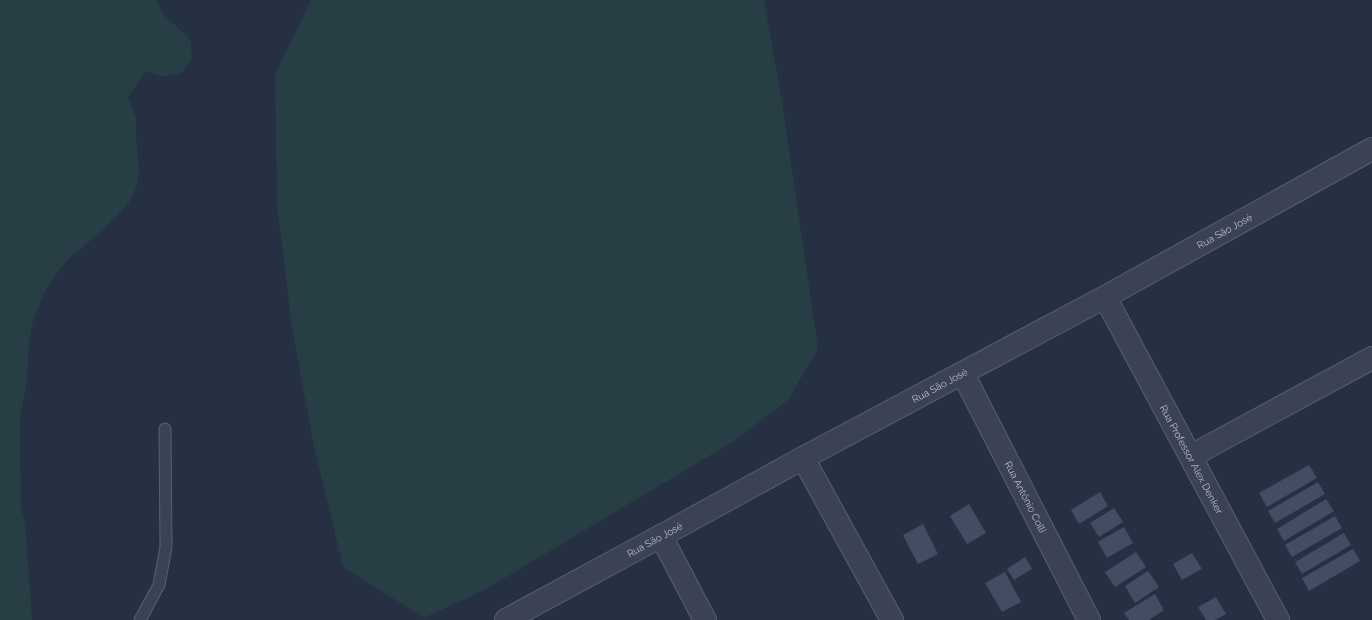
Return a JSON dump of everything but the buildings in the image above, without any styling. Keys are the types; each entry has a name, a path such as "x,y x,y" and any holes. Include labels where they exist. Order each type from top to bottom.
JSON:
{"street":[{"name":"Rua São José","path":"508,620 803,458 1106,297 1372,149"},
{"name":"Rua Professor Alex Denker","path":"1106,297 1278,620"},
{"path":"1191,456 1372,358"},
{"name":"Rua Antônio Colli","path":"963,374 1089,620"},
{"path":"803,458 892,620"},
{"path":"661,536 705,620"}],"lane":[{"path":"140,620 159,585 166,547 165,429"}],"green space":[{"path":"0,0 155,0 165,16 191,41 192,59 181,73 164,77 146,71 128,97 136,118 139,172 136,188 128,204 100,233 71,256 59,270 39,304 33,321 29,342 27,381 20,416 21,507 25,524 32,620 0,620"},
{"path":"311,0 764,0 782,102 818,348 789,399 734,441 488,588 424,618 343,567 314,446 292,328 277,203 275,75"}]}
